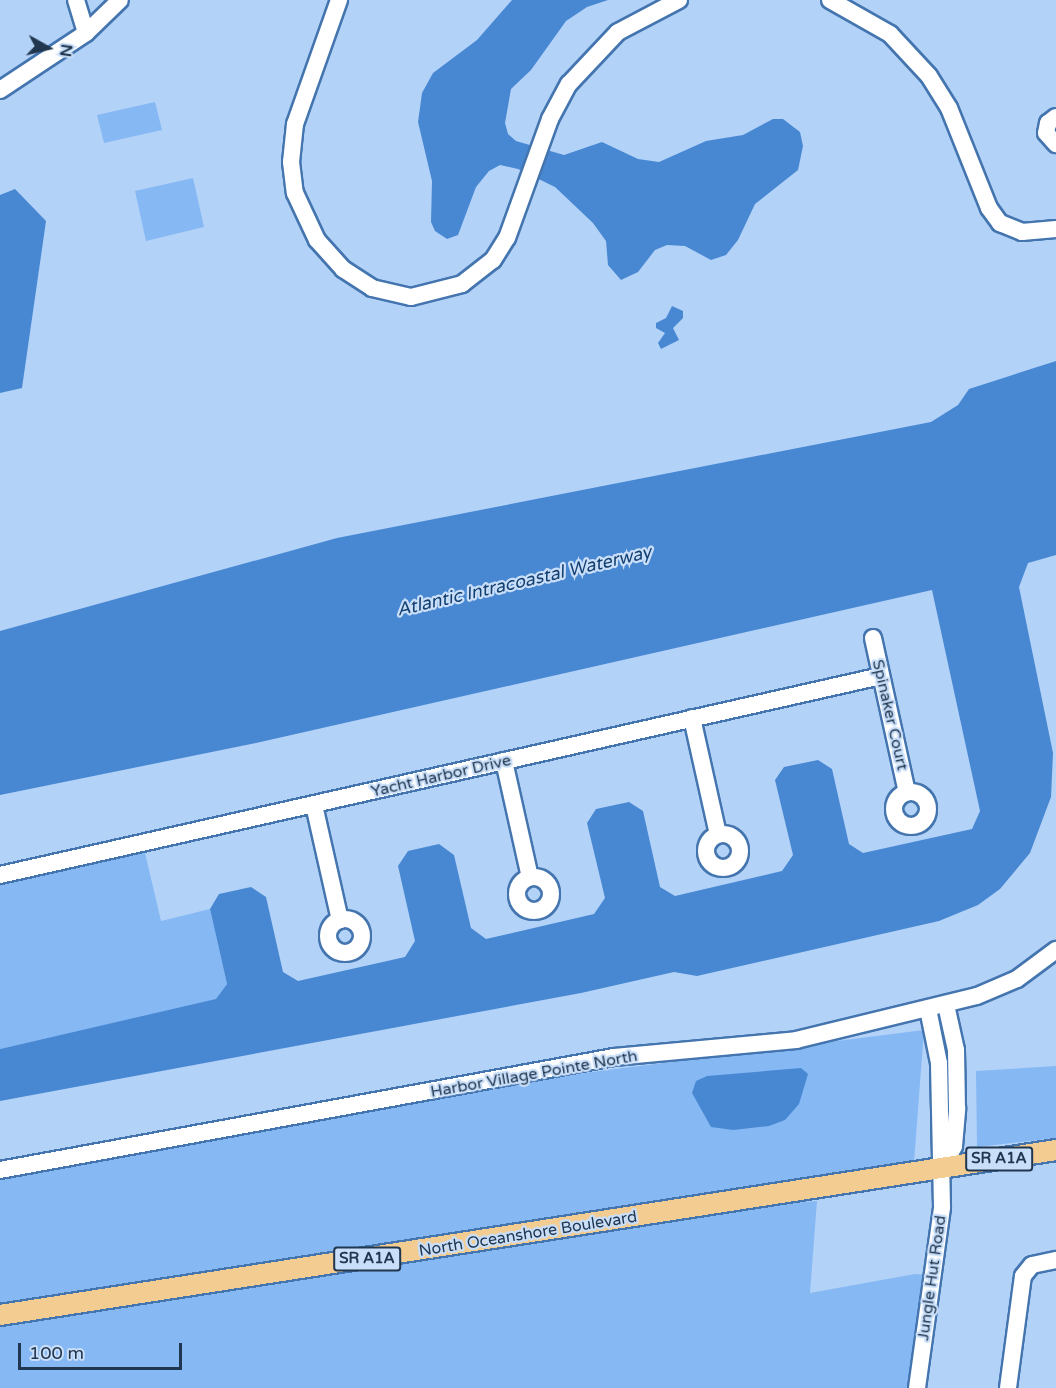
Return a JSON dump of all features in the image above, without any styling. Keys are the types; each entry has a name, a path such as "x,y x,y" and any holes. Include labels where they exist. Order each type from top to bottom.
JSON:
{"main road":[{"name":"North Oceanshore Boulevard","path":"0,1315 1056,1150"}],"street":[{"path":"76,0 86,33"},
{"path":"0,90 86,33 120,0"},
{"path":"339,0 301,105 291,153 301,209 331,258 354,278 381,291 411,297 448,290 476,276 498,254 522,197 546,128 562,94 603,45 634,22 679,0"},
{"path":"830,0 890,34 926,71 949,108 989,208 1000,223 1022,232 1056,229"},
{"path":"1056,117 1048,123 1046,133 1056,144"},
{"name":"Spinaker Court","path":"873,638 907,792"},
{"name":"Yacht Harbor Drive","path":"0,874 881,676"},
{"path":"692,718 718,834"},
{"path":"504,761 530,877"},
{"path":"314,805 340,920"},
{"name":"Harbor Village Pointe North","path":"0,1170 615,1058 796,1040 946,1005 1005,985 1056,950"},
{"path":"942,1168 954,1146 957,1108 956,1050 946,1005"},
{"name":"Jungle Hut Road","path":"917,1388 942,1207 938,1053 928,1009"},
{"path":"1008,1388 1021,1285 1026,1269 1056,1260"}],"shaded area":[{"path":"155,102 162,130 104,143 97,115"},
{"path":"193,178 204,227 146,241 135,191"},
{"path":"142,840 161,921 210,909 227,984 216,1000 0,1049 0,872"},
{"path":"924,1030 914,1162 0,1309 0,1177 584,1073"},
{"path":"1056,1066 1056,1138 977,1147 976,1071"},
{"path":"817,1201 810,1293 915,1274 930,1275 912,1388 0,1388 0,1321 739,1207"}],"water":[{"path":"512,0 608,0 587,7 566,21 531,70 511,89 505,123 508,134 516,141 564,155 602,142 638,159 659,162 706,141 743,135 773,119 783,119 800,132 803,146 798,170 755,204 738,240 726,255 711,260 685,246 667,245 655,250 638,272 621,280 608,265 606,241 593,223 555,187 518,169 500,165 489,171 476,187 458,235 447,239 435,231 431,222 432,181 418,122 422,93 433,73 477,40"},
{"path":"15,189 46,221 22,388 0,393 0,195"},
{"path":"672,306 683,311 683,318 673,328 679,340 661,349 658,343 665,333 656,328 656,323 666,318"},
{"name":"Atlantic Intracoastal Waterway","path":"1056,361 1056,555 1028,563 1019,587 1053,753 1051,797 1030,853 1000,889 978,905 939,921 697,976 674,972 581,993 0,1101 0,1049 216,999 227,984 210,909 219,894 251,887 266,897 283,972 298,981 405,957 415,941 398,866 408,851 439,844 454,855 471,928 486,939 594,914 605,898 587,823 596,809 629,802 643,811 660,887 675,896 782,871 793,855 775,780 784,767 818,760 832,769 849,844 863,853 972,829 980,811 932,590 256,743 0,795 0,631 337,538 931,422 958,405 969,389"},
{"path":"801,1068 808,1074 799,1104 785,1120 769,1126 733,1130 711,1127 692,1093 696,1081 707,1076"}]}
